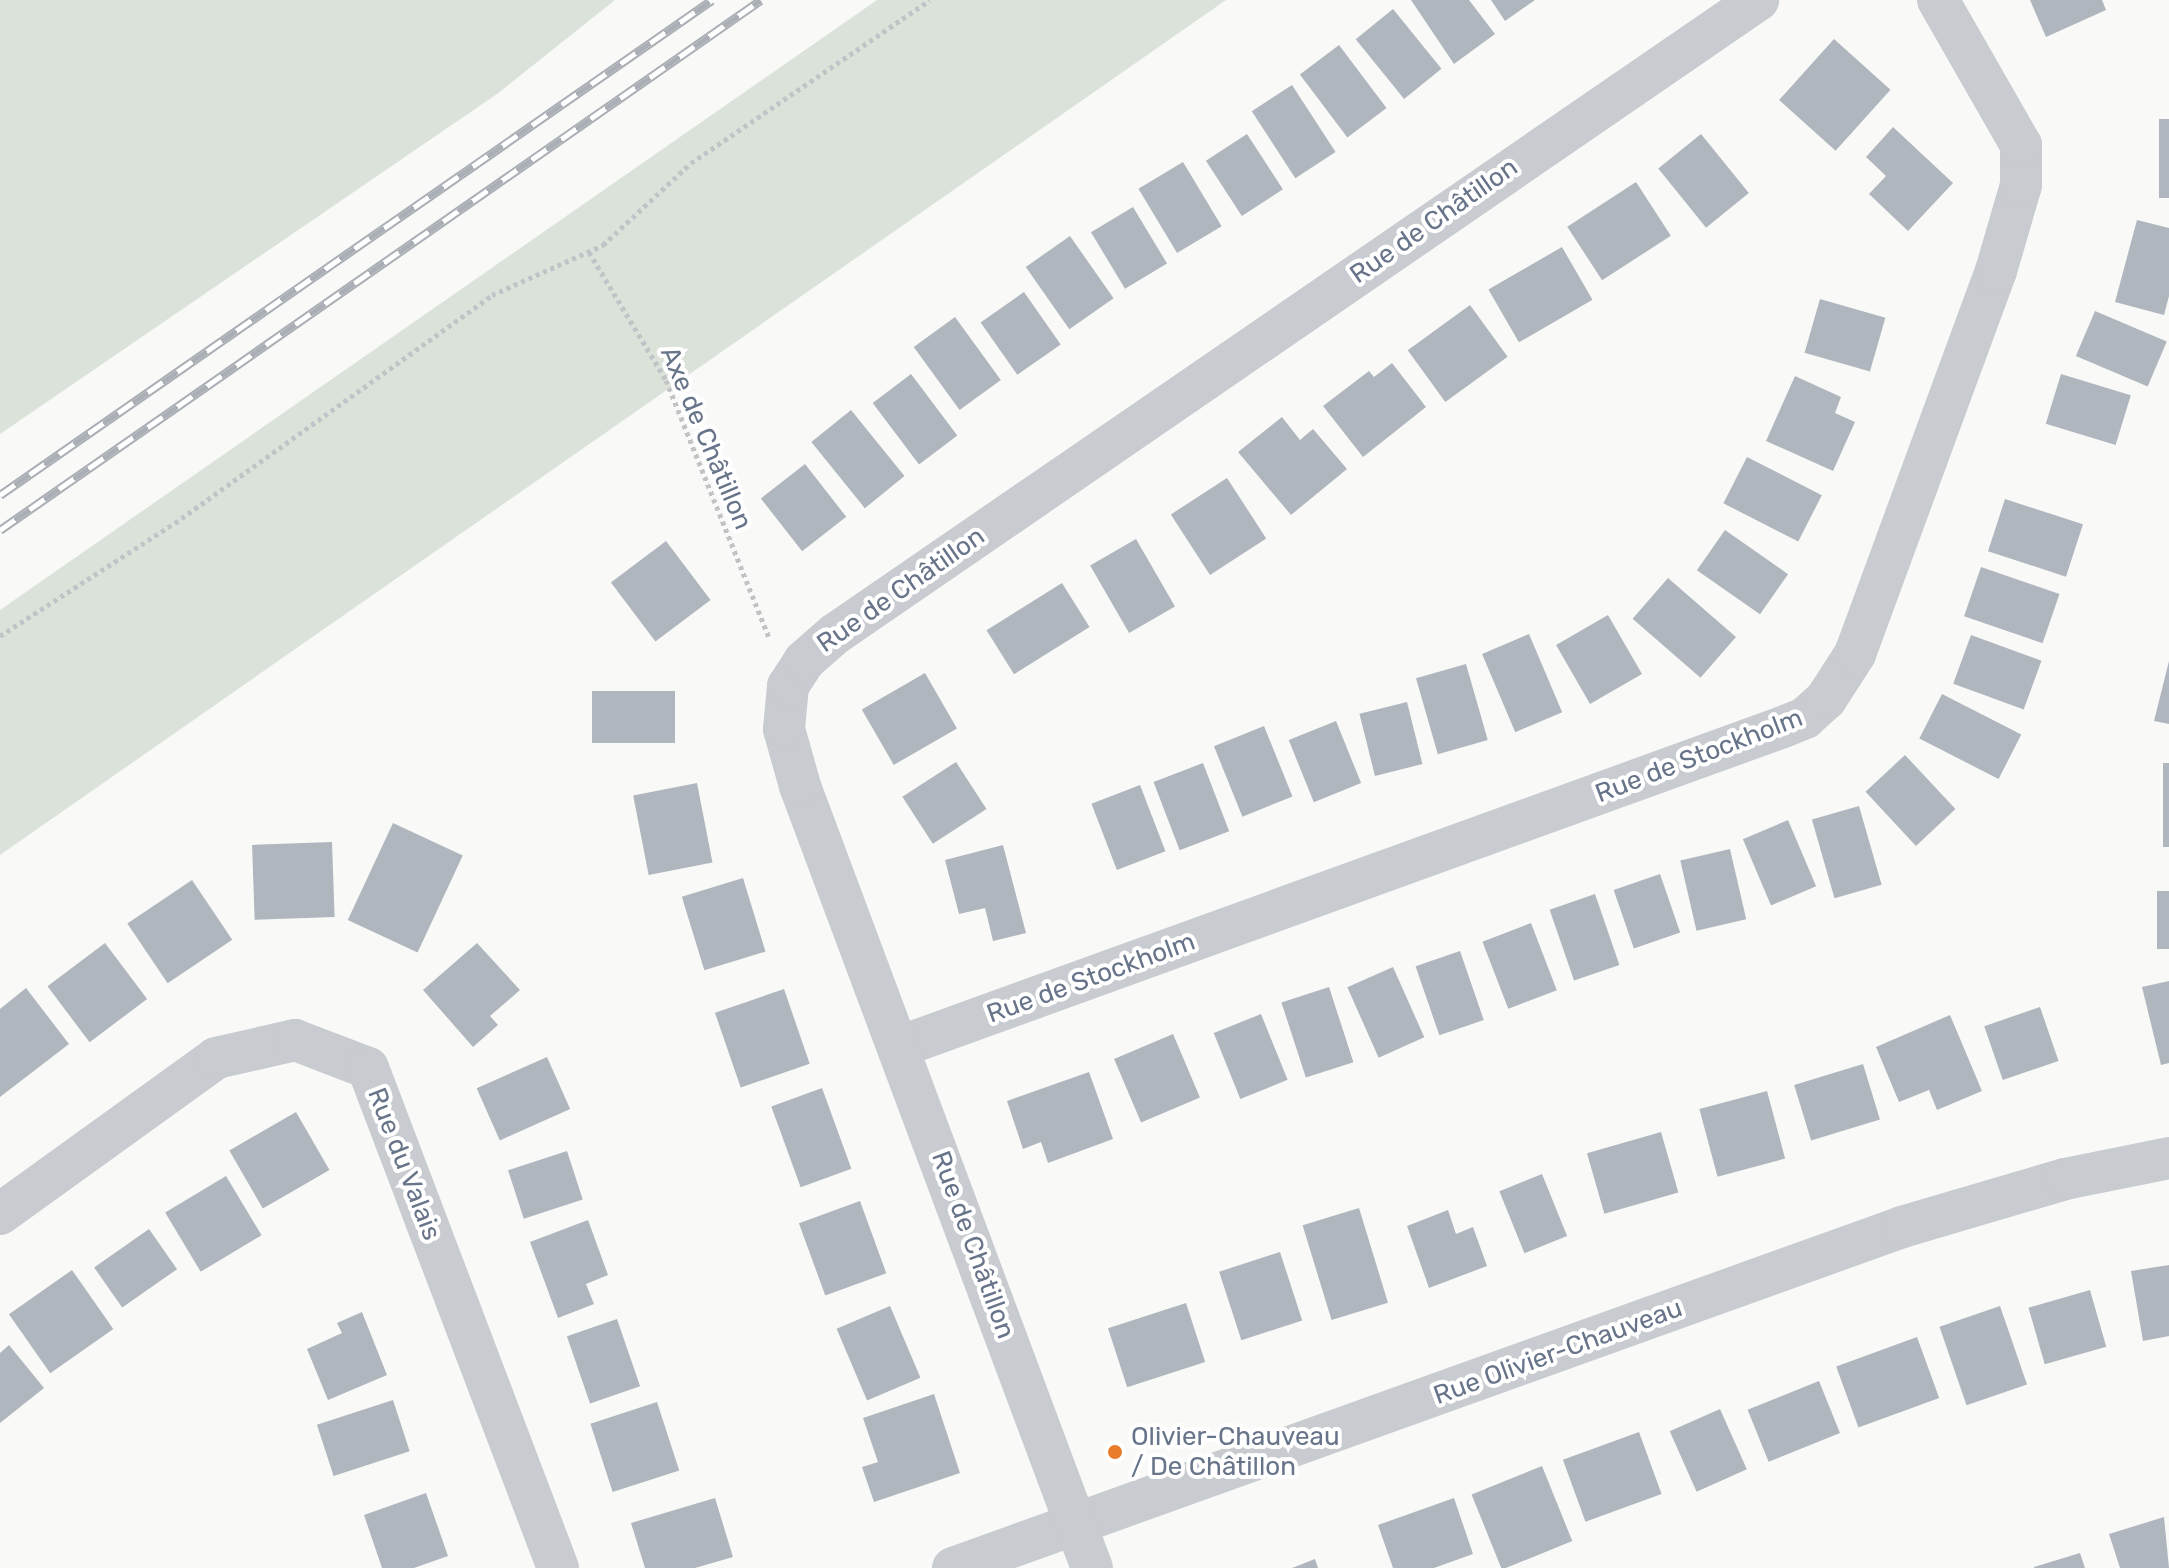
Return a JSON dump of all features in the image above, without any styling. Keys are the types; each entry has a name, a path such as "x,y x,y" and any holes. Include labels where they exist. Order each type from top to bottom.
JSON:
{"street":[{"name":"Rue de Châtillon","path":"1092,1568 787,744 784,698 793,673 835,634 1758,0"},
{"name":"Rue de Stockholm","path":"899,1047 1783,727 1805,718 1826,699 1855,654 1996,271 2021,185 2021,145 1938,0"},
{"name":"Rue du Valais","path":"0,1214 216,1058 295,1040 368,1068 558,1568"},
{"name":"Rue Olivier-Chauveau","path":"953,1568 1902,1227 2065,1179 2169,1158"}],"path":[{"path":"0,636 185,516 492,295 589,252 617,235 691,163 930,0"},
{"name":"Axe de Châtillon","path":"589,252 666,380 753,606 774,645"}],"shaded area":[{"path":"0,0 615,0 497,94 0,434"},
{"path":"877,0 1226,0 0,855 0,610"}],"building":[{"path":"1411,0 1469,0 1495,34 1454,64"},
{"path":"1491,0 1535,0 1505,21"},
{"path":"2030,0 2102,0 2106,10 2046,37"},
{"path":"1393,9 1441,69 1404,99 1356,39"},
{"path":"1834,39 1890,90 1836,151 1779,100"},
{"path":"1339,45 1387,108 1347,138 1300,74"},
{"path":"1292,85 1336,152 1295,178 1252,111"},
{"path":"2159,119 2169,119 2169,198 2159,198"},
{"path":"1893,127 1953,183 1908,231 1869,194 1886,176 1866,157"},
{"path":"1247,134 1283,189 1242,216 1206,161"},
{"path":"1701,134 1749,193 1706,228 1658,169"},
{"path":"1183,162 1222,226 1177,253 1138,189"},
{"path":"1636,182 1671,236 1602,280 1567,227"},
{"path":"1133,207 1167,264 1125,289 1091,232"},
{"path":"2137,220 2169,228 2169,296 2164,315 2115,302"},
{"path":"1070,236 1114,298 1069,329 1026,267"},
{"path":"1562,247 1592,300 1519,342 1488,290"},
{"path":"1024,292 1061,344 1017,375 981,322"},
{"path":"1820,299 1885,318 1870,372 1805,353"},
{"path":"1470,305 1508,357 1445,402 1408,350"},
{"path":"2095,311 2167,341 2148,387 2076,356"},
{"path":"955,317 1001,380 960,410 914,347"},
{"path":"1392,363 1426,407 1363,457 1323,406 1369,371 1374,377"},
{"path":"911,374 957,435 919,464 873,403"},
{"path":"2061,374 2131,395 2116,445 2046,424"},
{"path":"1795,376 1841,397 1835,413 1855,422 1833,471 1766,441"},
{"path":"851,410 904,476 865,508 811,442"},
{"path":"1282,417 1300,440 1313,429 1347,469 1291,515 1238,452"},
{"path":"1747,457 1822,495 1798,541 1723,503"},
{"path":"805,464 846,517 802,551 761,498"},
{"path":"1227,478 1266,538 1210,575 1171,514"},
{"path":"2005,499 2083,524 2066,577 1988,551"},
{"path":"1725,530 1788,574 1760,614 1697,570"},
{"path":"1136,539 1175,607 1129,633 1090,566"},
{"path":"666,541 711,600 655,642 611,583"},
{"path":"1981,567 2059,594 2043,643 1964,616"},
{"path":"1668,578 1736,637 1700,678 1633,619"},
{"path":"1062,583 1090,627 1014,674 987,630"},
{"path":"1608,615 1642,674 1590,704 1556,645"},
{"path":"1529,634 1562,712 1515,732 1482,654"},
{"path":"1971,635 2041,661 2024,710 1953,684"},
{"path":"2169,661 2169,724 2154,721"},
{"path":"1466,664 1488,740 1438,754 1416,678"},
{"path":"925,673 957,728 894,765 862,710"},
{"path":"592,691 675,691 675,743 592,743"},
{"path":"1942,694 2021,734 1999,779 1919,739"},
{"path":"1407,702 1422,764 1375,776 1359,714"},
{"path":"1336,721 1361,783 1314,802 1289,740"},
{"path":"1264,726 1292,796 1242,817 1214,746"},
{"path":"1905,755 1955,809 1916,846 1866,792"},
{"path":"956,762 986,809 933,844 902,797"},
{"path":"1203,763 1229,831 1180,850 1154,782"},
{"path":"2163,763 2169,763 2169,847 2163,847"},
{"path":"697,783 712,863 649,875 633,795"},
{"path":"1140,785 1165,851 1117,870 1091,804"},
{"path":"1859,806 1882,885 1835,898 1812,820"},
{"path":"1788,820 1816,886 1771,905 1743,839"},
{"path":"393,823 463,856 418,953 348,920"},
{"path":"332,842 335,917 255,920 252,845"},
{"path":"1003,845 1026,933 993,941 985,908 959,914 945,860"},
{"path":"1730,849 1746,919 1697,931 1680,860"},
{"path":"1660,874 1680,933 1634,949 1614,890"},
{"path":"743,878 766,952 704,970 682,897"},
{"path":"192,880 232,940 168,983 127,924"},
{"path":"2157,891 2169,891 2169,949 2157,949"},
{"path":"1595,894 1619,965 1574,981 1550,910"},
{"path":"1531,923 1557,990 1508,1009 1482,942"},
{"path":"105,943 147,999 90,1042 47,986"},
{"path":"477,943 520,990 490,1016 498,1025 473,1047 423,990"},
{"path":"1460,951 1484,1020 1439,1035 1416,966"},
{"path":"1393,967 1424,1037 1379,1058 1347,987"},
{"path":"2169,981 2169,1063 2161,1065 2142,987"},
{"path":"1329,987 1353,1062 1306,1078 1281,1002"},
{"path":"26,988 69,1044 0,1097 0,1009"},
{"path":"784,989 810,1064 741,1087 715,1013"},
{"path":"2040,1007 2059,1061 2003,1080 1984,1026"},
{"path":"1261,1014 1288,1080 1240,1099 1214,1033"},
{"path":"1950,1015 1982,1091 1937,1110 1929,1090 1899,1102 1876,1047"},
{"path":"1173,1034 1200,1098 1141,1123 1114,1059"},
{"path":"547,1057 570,1109 500,1140 477,1088"},
{"path":"1863,1064 1880,1119 1811,1141 1794,1085"},
{"path":"1089,1072 1113,1139 1048,1163 1041,1142 1023,1149 1007,1101"},
{"path":"822,1088 851,1169 801,1187 771,1106"},
{"path":"1767,1091 1785,1159 1718,1177 1699,1109"},
{"path":"296,1112 329,1170 263,1209 229,1150"},
{"path":"1661,1132 1678,1193 1604,1214 1587,1153"},
{"path":"567,1151 583,1200 524,1219 508,1170"},
{"path":"1542,1174 1567,1236 1524,1253 1499,1191"},
{"path":"226,1176 262,1235 201,1272 165,1213"},
{"path":"860,1201 886,1273 825,1296 799,1223"},
{"path":"1359,1208 1388,1303 1332,1320 1303,1225"},
{"path":"1448,1210 1456,1234 1473,1227 1487,1266 1429,1288 1407,1226"},
{"path":"588,1220 608,1275 586,1284 594,1304 558,1318 530,1242"},
{"path":"149,1229 177,1269 122,1308 94,1267"},
{"path":"1280,1252 1302,1320 1241,1340 1219,1272"},
{"path":"2169,1265 2169,1336 2143,1341 2131,1271"},
{"path":"72,1270 113,1329 50,1373 9,1314"},
{"path":"2090,1290 2106,1347 2045,1364 2028,1308"},
{"path":"1186,1303 1205,1362 1127,1387 1108,1328"},
{"path":"890,1306 920,1378 867,1400 837,1329"},
{"path":"2000,1306 2027,1384 1967,1405 1939,1327"},
{"path":"362,1312 387,1375 328,1400 307,1349 342,1333 337,1323"},
{"path":"617,1319 640,1386 590,1403 567,1336"},
{"path":"1917,1337 1939,1398 1858,1427 1836,1366"},
{"path":"9,1345 44,1388 0,1423 0,1353"},
{"path":"1819,1381 1840,1433 1769,1462 1748,1410"},
{"path":"934,1394 960,1473 874,1502 862,1467 878,1462 863,1418"},
{"path":"393,1400 410,1451 334,1476 317,1425"},
{"path":"657,1402 679,1470 613,1492 590,1424"},
{"path":"1720,1409 1747,1469 1697,1492 1670,1431"},
{"path":"1639,1432 1662,1494 1585,1522 1563,1460"},
{"path":"1542,1466 1572,1541 1501,1568 1472,1494"},
{"path":"426,1493 448,1556 414,1568 382,1568 364,1515"},
{"path":"715,1498 733,1557 695,1568 645,1568 631,1523"},
{"path":"1454,1498 1473,1554 1434,1568 1393,1568 1378,1525"},
{"path":"2164,1517 2169,1568 2120,1568 2109,1534"},
{"path":"2080,1553 2085,1568 2034,1568 2034,1567"},
{"path":"1315,1559 1318,1568 1292,1568"}],"railway":[{"path":"0,495 712,0"},
{"path":"0,530 761,0"}],"place":[{"name":"Olivier-Chauveau / De Châtillon","path":"1115,1452"}]}
